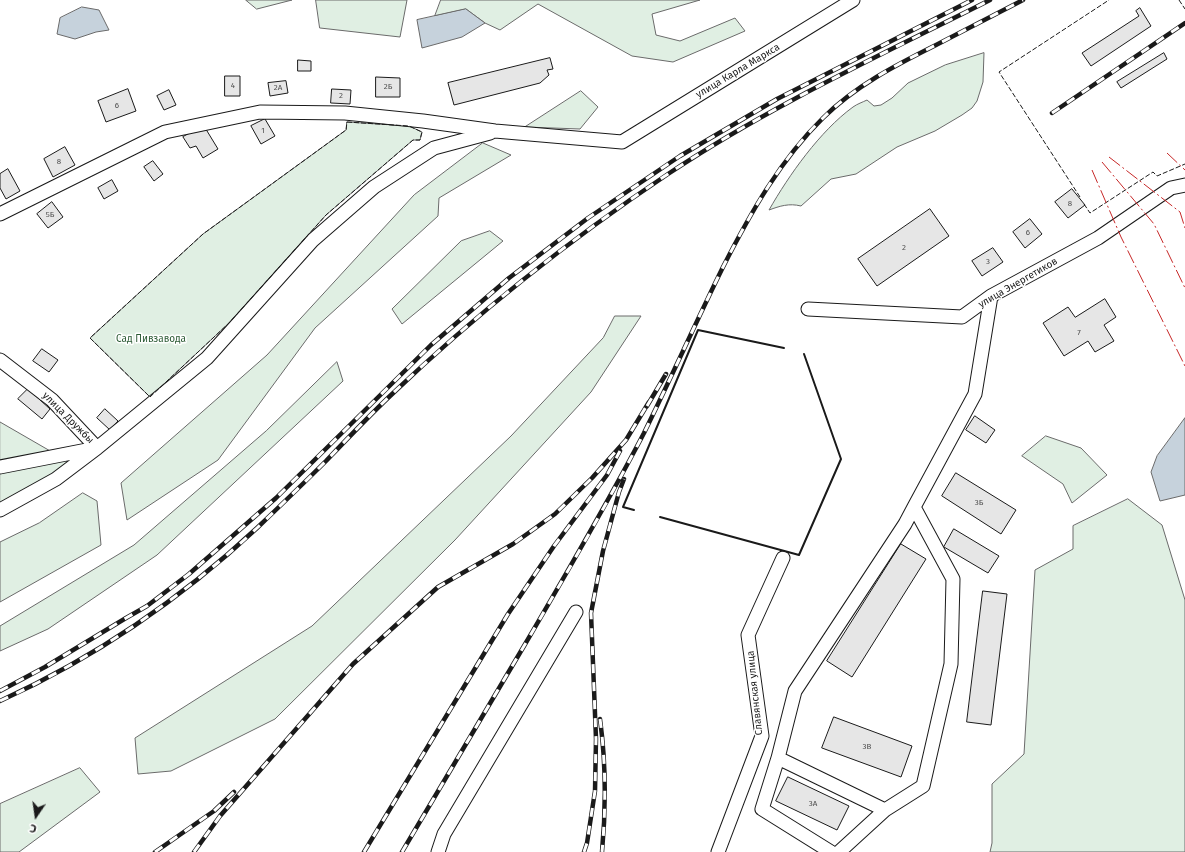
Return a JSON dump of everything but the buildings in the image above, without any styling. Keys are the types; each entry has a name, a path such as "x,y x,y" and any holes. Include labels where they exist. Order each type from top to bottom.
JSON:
{"street":[{"name":"улица Карла Маркса","path":"495,131 622,142 849,1"},
{"path":"0,214 165,132 260,112 345,113 423,121 495,131"},
{"path":"0,510 56,479 97,448 207,358 313,240 374,187 434,148 495,131"},
{"name":"улица Энергетиков","path":"808,309 962,317 991,296 1098,238 1171,188 1185,185"},
{"path":"831,852 762,809 778,758 795,691 905,524 975,394 991,296"},
{"name":"улица Дружбы","path":"0,360 52,400 97,448"},
{"path":"0,467 97,448"},
{"path":"838,852 884,810 923,786 950,664 953,579 914,507"},
{"name":"Славянская улица","path":"718,852 762,736 748,635 783,558"},
{"path":"438,852 444,834 576,612"},
{"path":"778,758 884,810"}],"green space":[{"path":"246,0 292,0 257,9"},
{"path":"316,0 407,0 400,37 320,28"},
{"path":"441,0 700,0 652,14 656,35 680,41 735,18 745,31 673,62 632,56 538,4 500,30 485,23 466,9 435,16"},
{"path":"984,53 983,82 977,101 972,108 935,131 897,147 856,174 831,179 801,206 785,205 769,210 806,154 829,128 853,107 867,100 874,106 881,105 892,98 908,83 945,65"},
{"path":"581,91 598,107 580,129 525,127"},
{"name":"Сад Пивзавода","path":"347,122 409,126 422,132 420,140 413,140 326,215 229,323 150,397 90,338 203,234 346,130"},
{"path":"483,143 511,155 439,198 438,216 315,328 218,460 127,520 121,483 267,355 414,195"},
{"path":"490,231 503,241 402,324 392,309 461,241"},
{"path":"615,316 641,316 591,392 455,540 275,719 171,771 138,774 135,738 312,626 511,436 603,338"},
{"path":"337,362 343,381 157,555 48,629 0,651 0,626 134,545 266,431"},
{"path":"0,422 71,463 0,505"},
{"path":"1046,436 1081,448 1107,475 1072,503 1063,484 1022,456"},
{"path":"83,493 97,501 101,545 0,602 0,542 39,523"},
{"path":"1128,499 1162,525 1185,600 1185,852 990,852 992,843 992,784 1024,754 1035,570 1073,549 1073,526"},
{"path":"80,768 100,792 19,852 0,852 0,804"}],"shaded area":[{"path":"82,7 99,10 109,30 96,32 75,39 57,34 60,18"},
{"path":"466,9 485,23 462,37 422,48 417,20"},
{"path":"1185,418 1185,495 1160,501 1151,472 1157,456"}],"railway":[{"path":"0,691 45,667 147,606 189,574 276,498 431,345 509,278 588,218 680,156 777,99 972,0"},
{"path":"0,701 69,666 103,646 136,625 198,579 257,528 382,404 456,336 524,279 631,199 707,149 746,126 826,82 990,0"},
{"path":"402,852 585,541 644,433 733,247 767,188 793,152 807,134 835,106 862,86 906,60 1023,0"},
{"path":"1052,113 1185,23"},
{"path":"647,406 666,374"},
{"path":"194,852 220,816 353,664 438,587 513,544 555,514 592,478 626,440 649,402"},
{"path":"364,852 508,614 554,546 607,475 620,451"},
{"path":"584,852 587,843 595,791 596,739 591,613 603,551 624,479"},
{"path":"600,719 605,786 602,852"},
{"path":"155,852 214,811 234,792"}],"fence":[{"path":"1080,197 999,72 1109,0"},
{"path":"1179,0 1185,9"},
{"path":"347,122 409,126 422,132 420,140 413,140 326,215 229,323 150,397 90,338 203,234 346,130 347,122"},
{"path":"1084,204 1090,213 1153,172 1157,176 1185,164"}],"wall":[{"path":"634,510 623,507 698,330 784,348"},
{"path":"660,517 799,555 841,459 804,354"}],"power":[{"path":"1167,153 1185,170"},
{"path":"1109,157 1180,212 1185,228"},
{"path":"1102,162 1154,224 1185,288"},
{"path":"1092,170 1121,237 1185,366"}]}
